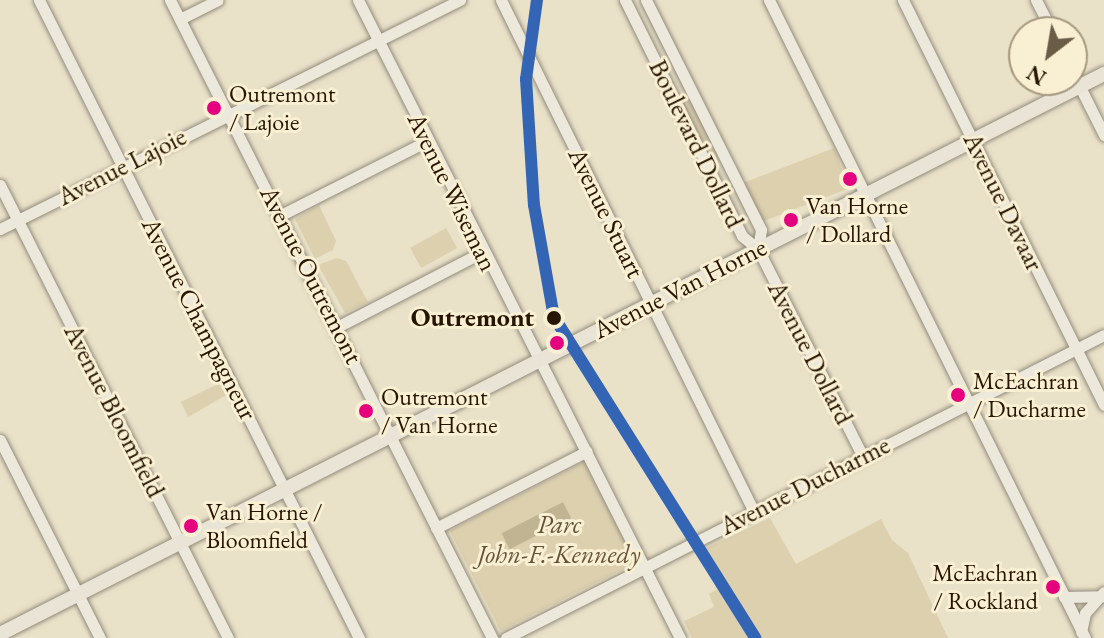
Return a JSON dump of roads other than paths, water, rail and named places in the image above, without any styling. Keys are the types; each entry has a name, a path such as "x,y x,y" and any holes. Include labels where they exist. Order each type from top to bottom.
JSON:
{"main road":[{"name":"Avenue Van Horne","path":"0,634 1060,96"}],"street":[{"name":"Avenue Champagneur","path":"39,0 359,638"},
{"name":"Avenue Outremont","path":"170,0 492,638"},
{"path":"180,19 218,0"},
{"name":"Avenue Wiseman","path":"358,0 482,252 541,359 680,638"},
{"name":"Avenue Lajoie","path":"0,229 460,0"},
{"name":"Avenue Stuart","path":"501,0 754,512"},
{"name":"Boulevard Dollard","path":"625,0 742,236 758,249"},
{"name":"Boulevard Dollard","path":"646,0 761,230 758,249"},
{"path":"769,0 1083,635"},
{"name":"Avenue Davaar","path":"903,0 1104,405"},
{"path":"1085,96 1104,135"},
{"path":"281,215 427,141"},
{"name":"Avenue Bloomfield","path":"0,185 228,638"},
{"name":"Avenue Dollard","path":"758,249 863,457"},
{"path":"337,327 482,252"},
{"name":"Avenue Ducharme","path":"506,638 1104,335"},
{"path":"0,440 100,638"},
{"path":"436,528 587,451"},
{"path":"1064,597 1103,595"},
{"path":"1083,635 1085,613 1103,595"}],"place":[{"name":"Outremont / Lajoie","path":"214,108"},
{"name":"Van Horne / Dollard","path":"791,220"},
{"name":"Outremont","path":"554,318"},
{"name":"McEachran / Ducharme","path":"958,395"},
{"name":"Outremont / Van Horne","path":"366,411"},
{"name":"Van Horne / Bloomfield","path":"191,526"},
{"name":"McEachran / Rockland","path":"1053,587"}],"park label":[{"name":"Parc John-F.-Kennedy","path":"559,540"}]}
